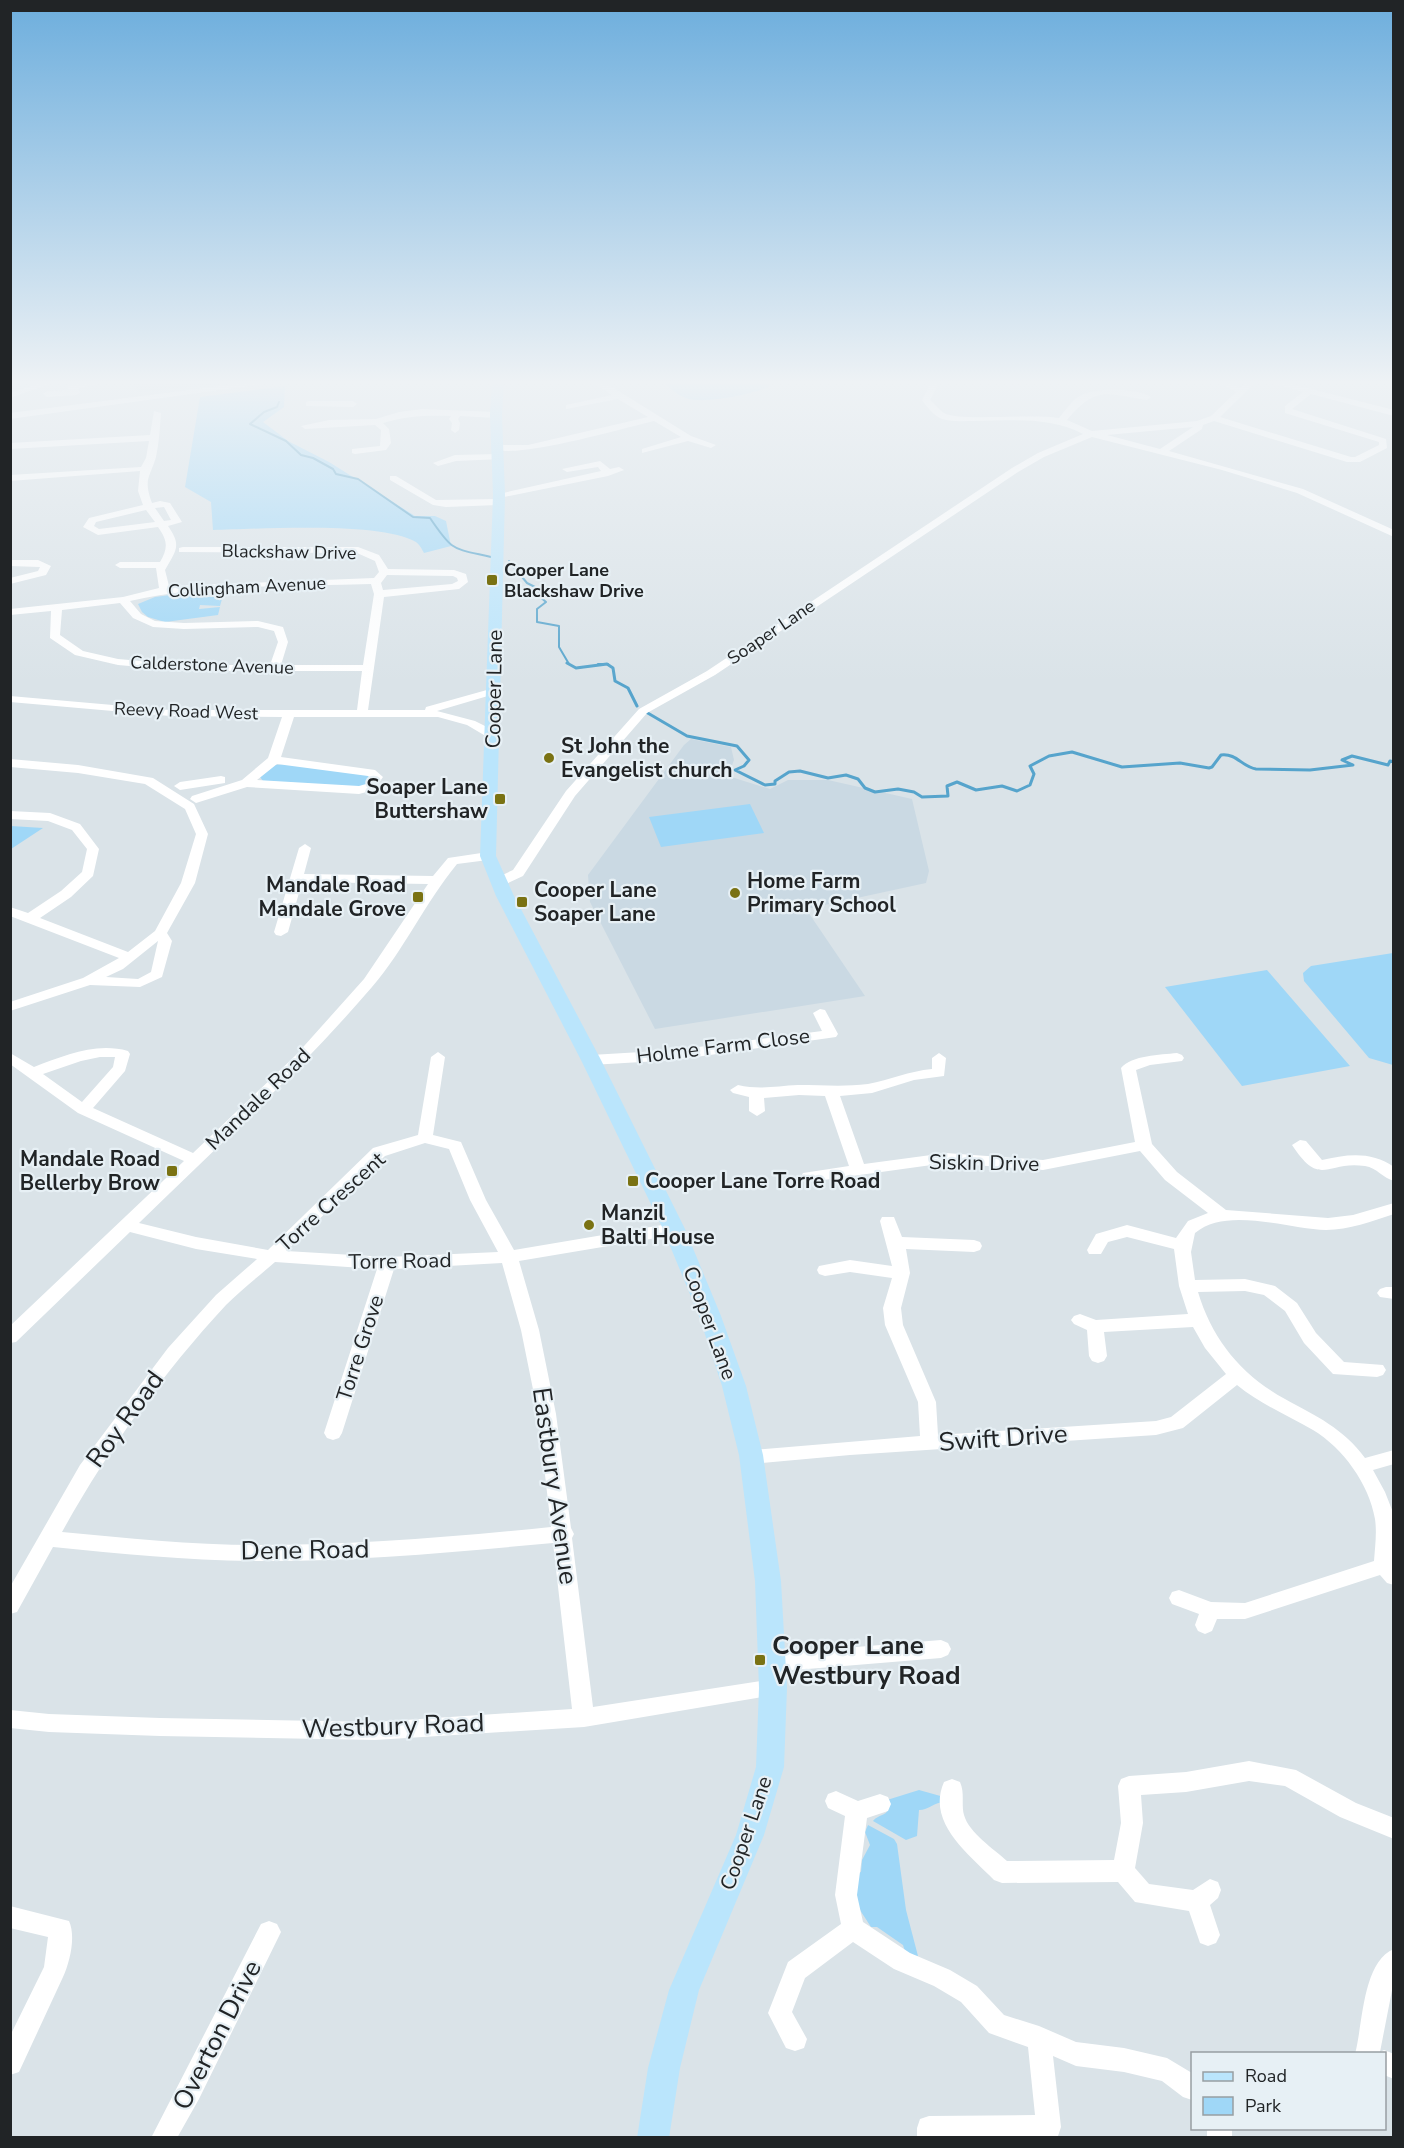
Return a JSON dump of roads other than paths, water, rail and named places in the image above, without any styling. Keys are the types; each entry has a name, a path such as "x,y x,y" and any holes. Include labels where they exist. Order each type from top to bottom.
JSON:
{"main road":[{"name":"Cooper Lane","path":"499,482 489,856 499,882 591,1059 674,1229 710,1316 734,1386 752,1457 768,1581 773,1688 770,1767 750,1835 684,1990 664,2068 653,2138"}],"street":[{"path":"143,482 143,491 149,507 171,538 172,549 160,570 165,590"},
{"path":"400,482 433,501 446,504 499,499 544,482"},
{"name":"Soaper Lane","path":"499,882 518,873 570,794 643,711 711,673 997,482"},
{"path":"1270,482 1300,491 1394,534"},
{"path":"167,505 177,519 174,523 98,532 90,530 88,526 92,520 149,507 167,505"},
{"name":"Blackshaw Drive","path":"183,550 358,550 377,556 384,572 377,581 379,594 362,713"},
{"path":"10,563 39,563 46,566 42,573 10,581"},
{"path":"120,566 162,565"},
{"path":"379,594 455,587 463,582 462,576 454,573 384,572"},
{"name":"Collingham Avenue","path":"10,612 123,600 165,590 196,587 377,581"},
{"path":"123,600 137,616 153,624 184,626 258,624 279,629 283,642 274,669"},
{"name":"Calderstone Avenue","path":"57,607 54,636 79,653 118,662 176,667 369,668"},
{"path":"406,712 494,691"},
{"name":"Reevy Road West","path":"10,699 170,713 406,712"},
{"path":"464,700 459,708 461,714 471,723"},
{"path":"406,712 452,716 493,735"},
{"path":"246,783 274,760 289,714"},
{"path":"201,783 201,797 246,783 359,790 370,787 377,777 371,772 274,760"},
{"path":"10,1007 88,981 118,966 160,933 188,883 202,834 190,807 149,781 78,769 12,765"},
{"path":"180,786 221,780"},
{"path":"10,815 50,817 76,827 93,849 88,873 66,894 30,918"},
{"path":"281,932 305,848"},
{"name":"Mandale Road","path":"10,1337 301,1058 369,982 437,880 453,861 489,856"},
{"path":"296,878 437,880"},
{"path":"10,910 129,957"},
{"path":"88,981 140,983 157,974 165,941 160,933"},
{"name":"Holme Farm Close","path":"591,1059 675,1055 838,1033 820,1013"},
{"path":"31,1073 75,1058 109,1050 123,1054 120,1068 83,1110"},
{"path":"10,1057 83,1110 195,1160"},
{"path":"438,1058 425,1138 454,1146 478,1200 509,1257"},
{"path":"738,1090 756,1094 799,1090 831,1092 872,1088 913,1075 939,1073 939,1058"},
{"path":"1177,1058 1121,1066 1144,1145 1171,1176 1221,1214"},
{"path":"831,1092 858,1169"},
{"path":"756,1094 757,1111"},
{"name":"Torre Crescent","path":"271,1256 379,1152 425,1138"},
{"name":"Siskin Drive","path":"805,1179 858,1169 946,1158 1043,1165 1144,1145"},
{"path":"1300,1145 1319,1166 1348,1160 1362,1160 1379,1164 1394,1176"},
{"path":"1179,1598 1207,1618 1245,1611 1389,1571 1385,1520 1380,1503 1361,1466 1346,1446 1324,1426 1267,1398 1237,1375 1214,1350 1197,1320 1187,1286 1181,1245 1192,1226 1221,1214 1328,1224 1360,1219 1394,1208"},
{"path":"888,1221 896,1243 902,1273 892,1308 894,1325 927,1402 929,1442"},
{"name":"Torre Road","path":"128,1226 196,1243 271,1256 387,1263 509,1257 674,1229"},
{"path":"1095,1250 1102,1238 1127,1232 1181,1245"},
{"path":"896,1243 974,1246"},
{"name":"Roy Road","path":"10,1606 87,1470 130,1409 174,1353 222,1299 271,1256"},
{"name":"Eastbury Avenue","path":"509,1257 530,1330 547,1414 564,1534 584,1718"},
{"name":"Torre Grove","path":"333,1433 387,1263"},
{"path":"825,1270 850,1266 902,1273"},
{"path":"1187,1286 1245,1284 1269,1290 1291,1307 1310,1338 1339,1369 1377,1370"},
{"path":"1098,1356 1088,1323 1197,1320"},
{"name":"Swift Drive","path":"752,1457 929,1442 1156,1428 1177,1423 1237,1375"},
{"path":"1361,1466 1394,1457"},
{"name":"Dene Road","path":"47,1539 175,1550 282,1553 416,1548 564,1534"},
{"path":"771,1663 941,1649"},
{"name":"Westbury Road","path":"10,1719 49,1723 160,1727 375,1731 584,1718 773,1688"},
{"path":"1123,1871 1132,1823 1129,1786 1186,1782 1249,1771 1288,1777 1348,1810 1394,1829"},
{"path":"952,1789 952,1812 958,1828 1002,1872 1123,1871 1143,1894 1204,1895 1208,1935"},
{"path":"836,1801 857,1811 880,1804"},
{"path":"857,1811 846,1895 853,1929 902,1961 942,1978 969,1994 997,2025 1039,2038 1076,2054 1125,2060 1167,2070 1191,2087"},
{"path":"10,1917 61,1929 55,1969 10,2063"},
{"path":"795,2038 780,2013 796,1970 853,1929"},
{"name":"Overton Drive","path":"163,2138 190,2090 269,1932"},
{"path":"1367,2052 1378,1991 1389,1964 1394,1960"},
{"path":"930,2138 929,2128 1049,2127 1039,2038"}],"waterway":[{"path":"363,482 413,517 430,518 449,543 455,547 491,557"},
{"path":"509,561 527,583 539,589 539,596 546,602 537,609 537,622 559,626 559,647 569,664"},
{"path":"567,663 576,668 607,664"},
{"path":"598,664 607,664"},
{"path":"607,664 613,668 615,681 628,688 637,706"},
{"path":"646,712 687,736 737,746 749,760 744,766 735,770 765,785 775,784 775,781 789,772 800,771 828,778 846,775 858,779 865,788 875,792 898,789 914,792 922,797 948,796 947,786 957,782 976,790 1002,786 1017,791 1030,785 1034,774 1030,766 1049,756 1072,752 1122,767 1180,763 1209,768 1221,755 1231,756 1256,769 1310,770 1353,765 1342,760 1352,756 1388,765 1390,761 1394,762"}],"place":[{"name":"Cooper Lane Blackshaw Drive","path":"492,580"},
{"name":"St John the Evangelist church","path":"549,758"},
{"name":"Soaper Lane Buttershaw","path":"500,799"},
{"name":"Home Farm Primary School","path":"735,893"},
{"name":"Mandale Road Mandale Grove","path":"418,897"},
{"name":"Cooper Lane Soaper Lane","path":"522,902"},
{"name":"Mandale Road Bellerby Brow","path":"172,1171"},
{"name":"Cooper Lane Torre Road","path":"633,1181"},
{"name":"Manzil Balti House","path":"589,1225"},
{"name":"Cooper Lane Westbury Road","path":"760,1660"}]}
